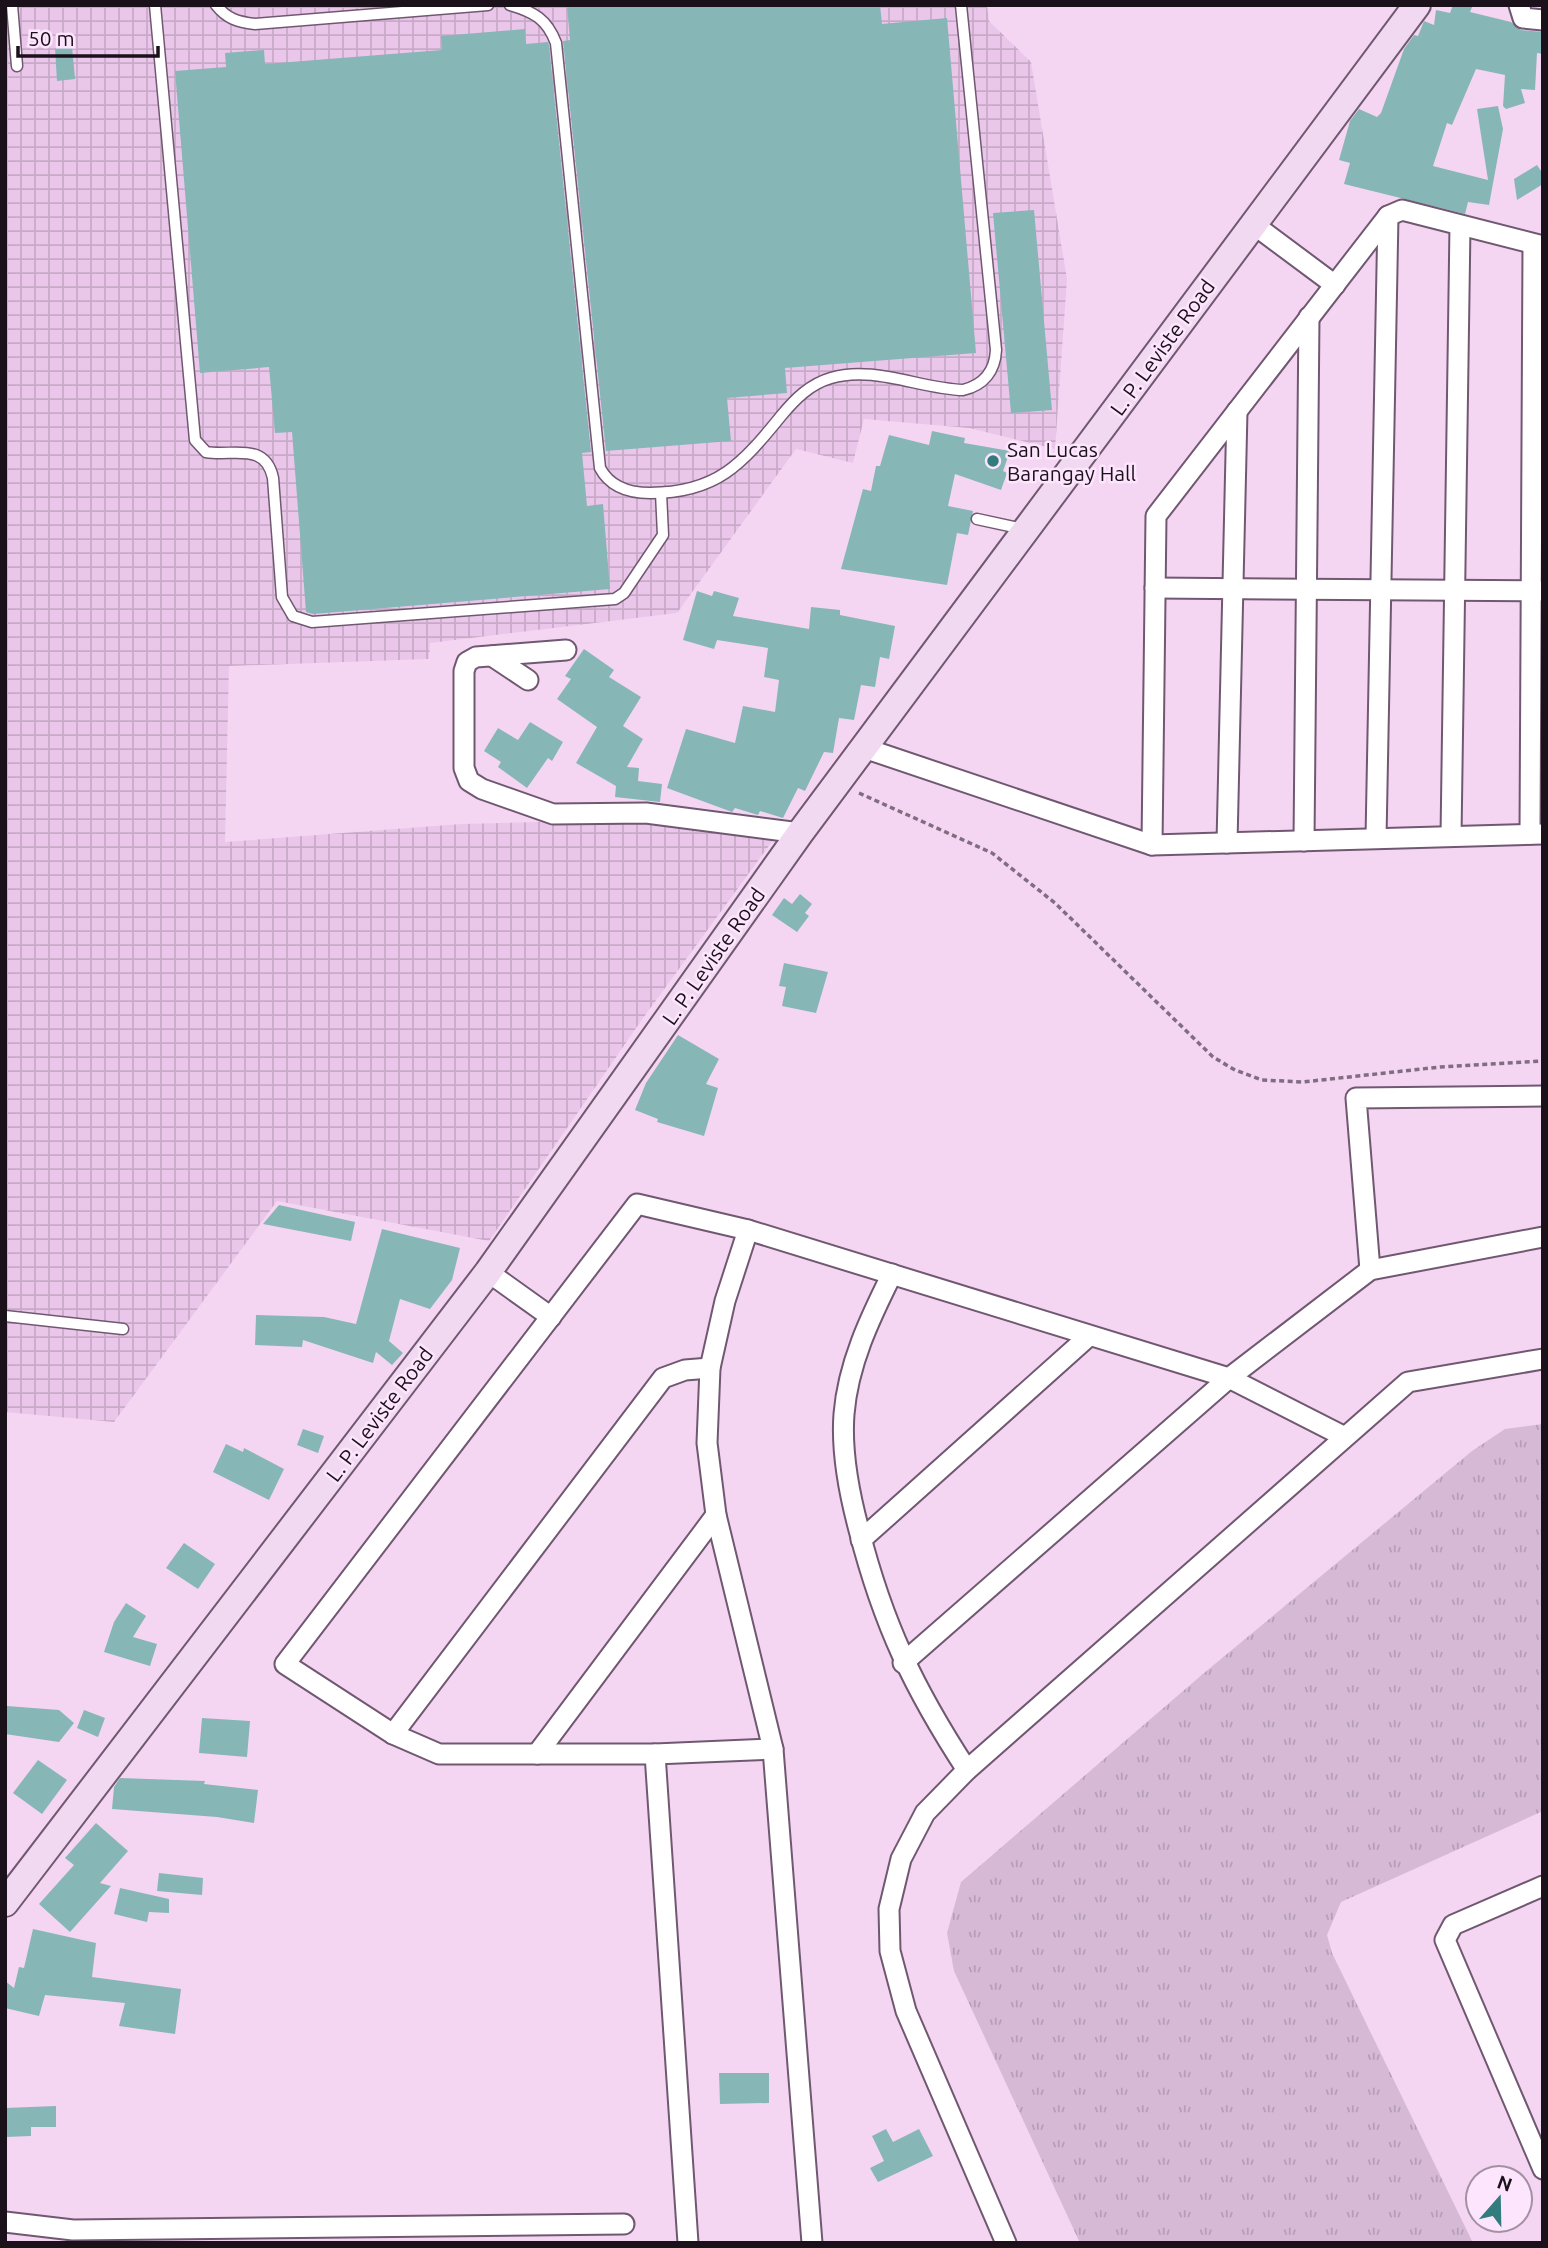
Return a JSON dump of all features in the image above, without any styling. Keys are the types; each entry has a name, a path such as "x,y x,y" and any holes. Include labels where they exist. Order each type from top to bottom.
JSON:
{"main road":[{"name":"L. P. Leviste Road","path":"5,1903 488,1272 800,833 1417,5"}],"street":[{"path":"1520,5 1523,18 1543,20"},
{"path":"864,748 1152,845 1536,834 1538,246 1402,210 1388,216 1156,516 1152,845"},
{"path":"1376,838 1388,216"},
{"path":"1253,224 1335,285"},
{"path":"1451,836 1460,226"},
{"path":"1304,841 1309,317"},
{"path":"1227,843 1237,411"},
{"path":"1155,588 1537,591"},
{"path":"566,650 472,659 464,671 465,774 475,786 553,814 646,813 800,833"},
{"path":"492,656 527,680"},
{"path":"1370,1270 1356,1098 1543,1096"},
{"path":"773,1749 655,1755 439,1754 393,1734 285,1664 637,1204 748,1230 1229,1378 1343,1436"},
{"path":"748,1230 725,1301 710,1368 708,1443 716,1515 773,1749 812,2243"},
{"path":"903,1663 1229,1378 1370,1270 1543,1237"},
{"path":"488,1272 551,1317"},
{"path":"892,1274 862,1335 844,1414 847,1485 878,1602 903,1663 932,1717 967,1770"},
{"path":"861,1540 1089,1336"},
{"path":"1006,2243 906,2011 890,1951 889,1909 901,1859 925,1813 967,1770 1343,1436 1408,1382 1543,1359"},
{"path":"393,1734 663,1378 685,1370 710,1368"},
{"path":"537,1754 716,1515"},
{"path":"655,1755 688,2243"},
{"path":"1543,1886 1453,1925 1444,1940 1543,2169"},
{"path":"5,2222 74,2230 624,2224"}],"lane":[{"path":"12,5 17,66"},
{"path":"155,5 195,440 206,452 247,451 260,456 270,466 282,597 293,616 312,622 615,599 624,593 663,535 662,493"},
{"path":"216,5 225,16 238,22 255,24 488,5"},
{"path":"510,5 538,15 550,27 556,43 600,468 611,482 622,488 662,493 697,487 724,477 751,453 802,394 831,378 859,374 963,390 978,385 988,376 996,350 961,5"},
{"path":"977,519 1027,530"},
{"path":"5,1316 123,1329"}],"path":[{"path":"837,784 926,821 992,853 1055,903 1213,1057 1235,1070 1262,1080 1303,1082 1543,1061"}],"shaded area":[{"path":"5,5 987,5 989,21 1031,62 1067,279 1055,449 969,428 864,419 853,463 796,449 677,613 430,643 429,659 229,666 225,842 461,824 644,819 776,836 641,1021 489,1241 277,1201 114,1422 5,1412"}],"green space":[{"path":"1543,1424 1543,1811 1341,1902 1327,1935 1332,1953 1464,2224 1464,2234 1469,2234 1473,2243 1080,2243 954,1971 947,1933 961,1882 1204,1673 1472,1451 1505,1429"}],"building":[{"path":"567,5 880,5 882,24 947,18 976,353 785,368 787,393 727,398 731,441 606,451 563,41 570,40"},
{"path":"1453,5 1473,5 1470,12 1511,22 1521,30 1543,32 1543,54 1537,53 1535,90 1521,89 1525,103 1506,109 1503,106 1505,75 1476,69 1452,125 1447,123 1433,166 1488,180 1477,109 1498,106 1503,129 1489,205 1468,202 1465,214 1344,184 1350,163 1339,160 1350,121 1359,109 1377,117 1381,113 1404,49 1414,35 1418,36 1424,21 1434,25 1436,10 1450,13"},
{"path":"525,29 526,44 548,42 549,45 591,452 582,453 587,506 603,504 610,589 313,614 306,612 292,432 275,433 269,367 200,373 175,71 226,67 225,53 264,50 265,64 442,50 441,36"},
{"path":"72,47 75,79 57,81 55,48"},
{"path":"1537,165 1543,174 1543,184 1517,200 1514,179"},
{"path":"1034,210 1052,410 1011,413 993,213"},
{"path":"932,431 965,438 964,443 1010,451 1003,471 1007,473 1001,490 955,474 948,506 973,511 968,535 957,533 947,585 841,569 863,489 871,491 876,466 880,466 889,435 929,445"},
{"path":"697,591 712,596 714,591 739,598 733,616 809,629 811,607 840,610 840,615 895,626 889,659 880,657 875,687 861,685 854,720 839,718 833,753 824,752 805,791 798,788 783,818 760,811 758,815 735,808 732,812 667,788 686,729 735,743 743,706 775,712 779,680 764,677 768,648 717,640 714,649 683,640"},
{"path":"584,649 614,670 609,677 641,697 623,726 643,739 627,767 639,768 638,781 662,784 660,802 615,797 616,786 576,763 597,727 557,699 571,679 565,676"},
{"path":"530,722 563,742 552,761 548,758 527,788 498,767 501,762 484,751 498,728 518,740"},
{"path":"800,894 812,904 805,913 809,916 797,932 772,915 784,898 792,904"},
{"path":"784,963 828,972 816,1013 782,1006 786,987 779,986"},
{"path":"678,1035 719,1059 706,1084 718,1088 704,1136 657,1122 658,1119 635,1110 646,1083"},
{"path":"279,1205 355,1222 351,1241 263,1224"},
{"path":"382,1229 460,1248 452,1280 430,1309 400,1299 389,1341 403,1353 392,1365 376,1352 373,1363 303,1340 302,1347 255,1345 256,1315 324,1317 356,1324"},
{"path":"303,1429 324,1436 318,1453 297,1445"},
{"path":"226,1444 243,1452 244,1448 284,1469 269,1500 213,1472"},
{"path":"184,1543 215,1564 198,1589 166,1568"},
{"path":"126,1603 146,1616 133,1637 157,1644 150,1666 104,1652 114,1622"},
{"path":"7,1706 59,1710 74,1723 59,1742 5,1734"},
{"path":"84,1710 105,1718 98,1737 77,1728"},
{"path":"202,1718 250,1721 247,1757 199,1753"},
{"path":"38,1760 67,1780 42,1814 13,1793"},
{"path":"120,1778 205,1781 204,1784 258,1790 254,1823 217,1817 112,1809 114,1787"},
{"path":"96,1823 128,1851 100,1883 111,1886 70,1932 39,1904 74,1865 65,1858"},
{"path":"159,1873 203,1878 202,1895 157,1891"},
{"path":"120,1888 169,1899 169,1913 149,1912 147,1922 114,1914"},
{"path":"33,1929 96,1943 92,1977 181,1989 175,2034 119,2026 125,2003 45,1995 39,2016 5,2008 5,1981 14,1988 19,1967 24,1968"},
{"path":"719,2073 769,2073 769,2103 720,2104"},
{"path":"56,2106 56,2127 31,2127 31,2136 5,2137 5,2108"},
{"path":"886,2129 893,2142 919,2129 933,2156 878,2182 870,2168 884,2161 872,2136"}],"place":[{"name":"San Lucas Barangay Hall","path":"993,461"}]}
